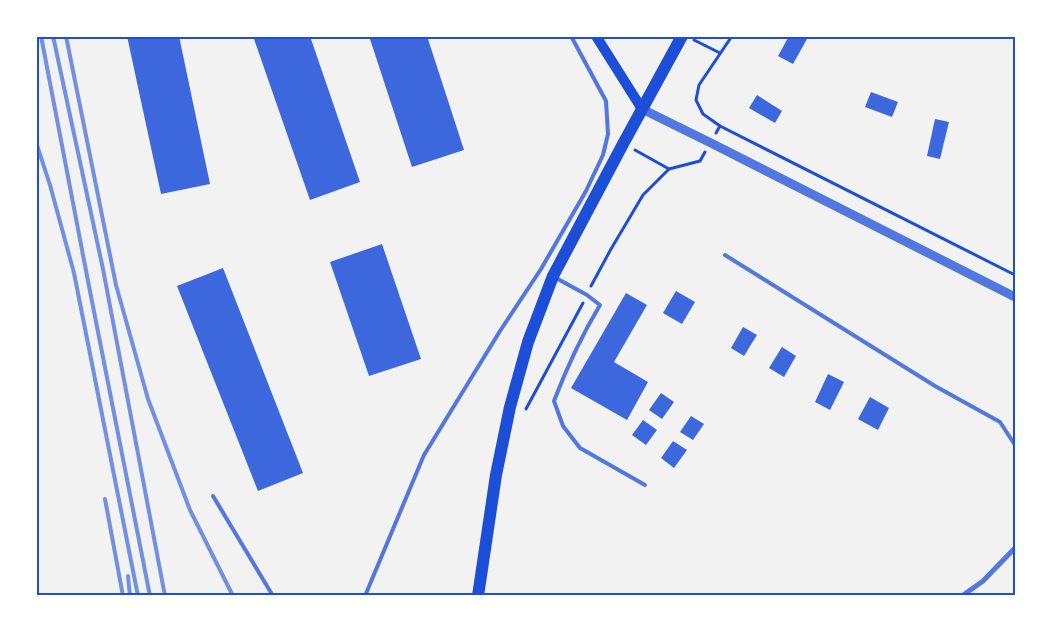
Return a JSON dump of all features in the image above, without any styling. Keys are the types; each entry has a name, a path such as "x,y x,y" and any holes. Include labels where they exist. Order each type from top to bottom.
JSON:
{"main road":[{"path":"596,36 642,109"},
{"path":"478,596 496,475 510,407 528,342 553,276 642,109 684,36"}],"street":[{"path":"642,109 1015,297"},
{"path":"962,596 983,581 1015,548"}],"lane":[{"path":"365,596 424,455 500,331 541,269 586,191 603,155 608,134 606,101 571,36"},
{"path":"725,255 935,386 1000,422 1015,445"},
{"path":"553,276 587,295 600,305 589,322 554,401 563,426 580,448 646,485"},
{"path":"213,496 273,596"}],"path":[{"path":"684,36 720,53"},
{"path":"732,36 699,85 696,100 703,114 720,126 1015,275"},
{"path":"526,409 611,249 643,196 669,169 700,160 720,126"},
{"path":"623,144 669,169"}],"building":[{"path":"127,36 179,36 210,184 161,194"},
{"path":"253,36 310,36 360,182 310,200"},
{"path":"369,36 427,36 464,150 412,167"},
{"path":"789,36 803,36 807,39 793,64 778,56"},
{"path":"871,92 898,102 892,117 865,107"},
{"path":"757,95 782,111 775,123 749,108"},
{"path":"935,119 949,122 940,159 927,156"},
{"path":"382,244 421,359 369,376 330,262"},
{"path":"223,268 303,473 258,491 177,286"},
{"path":"676,291 695,302 682,324 663,313"},
{"path":"626,293 647,305 614,362 648,382 627,420 571,388"},
{"path":"743,327 757,335 744,356 731,348"},
{"path":"782,347 796,356 784,377 769,368"},
{"path":"828,374 844,382 830,410 815,402"},
{"path":"661,393 674,402 662,419 649,410"},
{"path":"870,397 889,408 878,430 858,419"},
{"path":"691,416 704,424 693,440 680,432"},
{"path":"643,420 657,430 646,445 632,435"},
{"path":"673,441 687,450 674,468 661,458"}],"railway":[{"path":"41,36 150,596"},
{"path":"53,36 103,269 165,596"},
{"path":"66,36 116,285 148,399 190,510 233,596"},
{"path":"36,142 74,273 138,596"},
{"path":"105,499 123,596"},
{"path":"128,576 130,596"}]}
